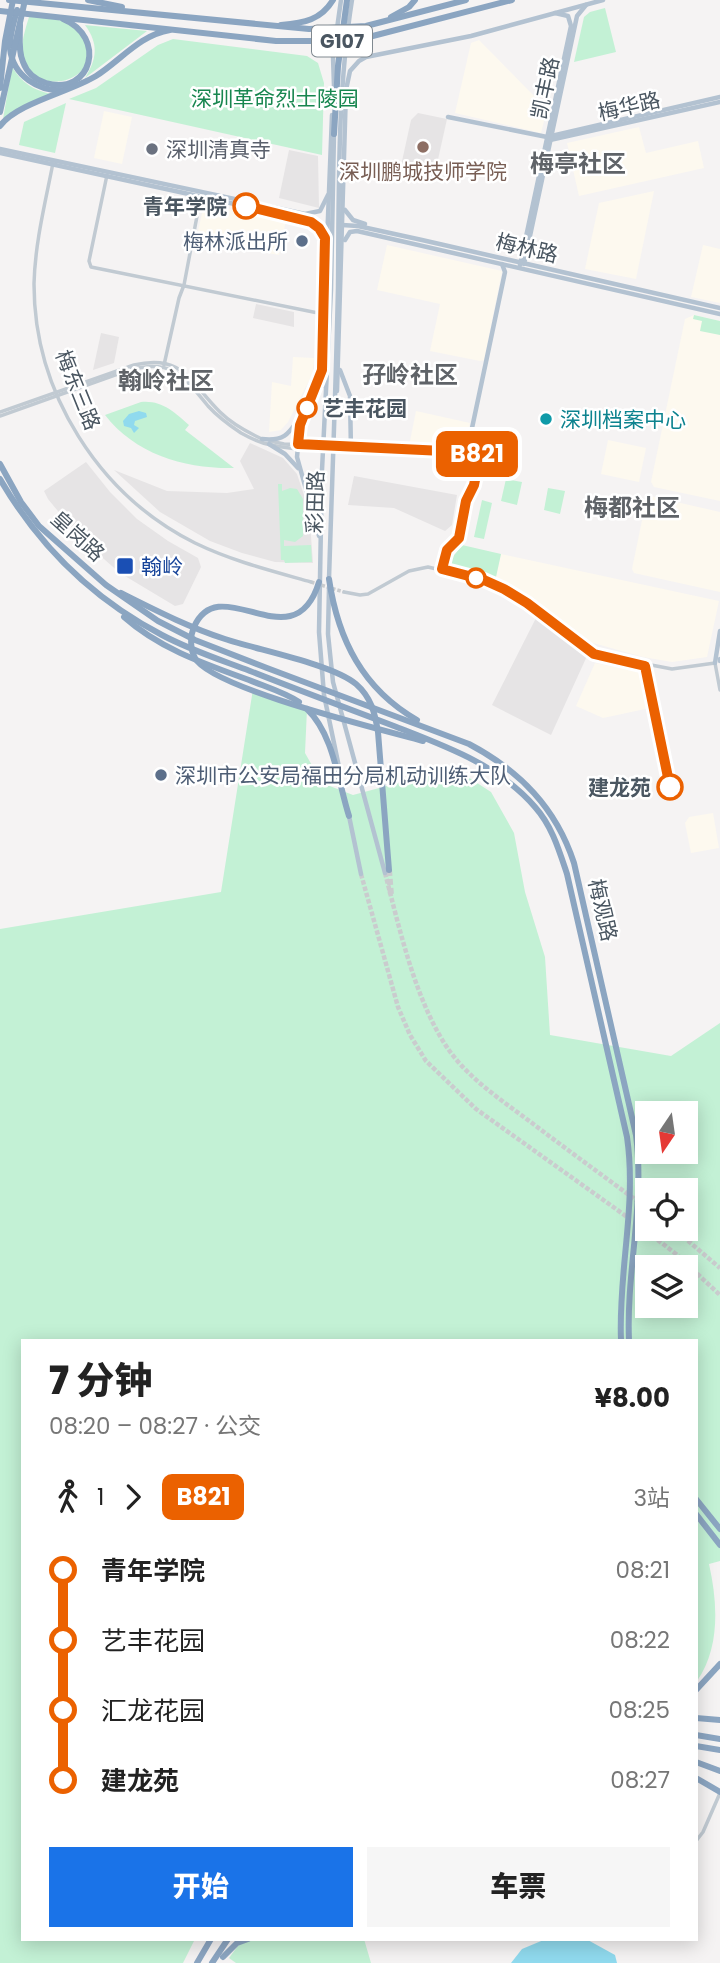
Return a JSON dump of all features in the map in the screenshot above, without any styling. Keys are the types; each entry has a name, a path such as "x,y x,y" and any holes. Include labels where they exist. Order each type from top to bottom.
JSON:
{"highway":[{"name":"G107","path":"11,0 263,26 331,29 388,20 466,0"},
{"path":"1,84 11,0"},
{"path":"19,0 10,40 11,54 20,72 38,87 57,90 72,88"},
{"path":"0,112 17,49 25,0"},
{"path":"88,0 172,16"},
{"path":"263,26 311,21 323,13 333,0"},
{"path":"334,134 338,77 350,0"},
{"path":"388,20 415,0"},
{"name":"G107","path":"0,10 276,41 348,41 397,31 512,0"},
{"path":"17,49 27,70 41,82 62,85 79,77 89,60 88,41 75,25 55,15"},
{"path":"0,126 13,113 98,75 150,36 183,29"},
{"path":"0,63 1,84"},
{"name":"皇岗路","path":"0,464 13,489 39,526 106,585 166,626 267,668"},
{"name":"皇岗路","path":"0,479 49,549 113,606 173,640 262,676"},
{"path":"329,579 339,628 363,673 398,708 440,733"},
{"path":"315,582 312,601 297,614 282,618 225,606 211,609 198,619 192,633 192,651 195,658 204,669 219,677 363,725 454,751"},
{"path":"106,585 170,618 228,640 332,671 358,685 371,702 376,718 387,872"},
{"path":"113,606 163,645 294,699 311,712 322,730 334,760 349,816"},
{"name":"梅观路","path":"267,668 440,733 492,757 522,778 555,820 574,863 638,1150 638,1199 630,1280 629,1339"},
{"name":"梅观路","path":"262,676 454,751 496,772 527,798 547,822 567,874 629,1152 630,1199 622,1278 621,1339"},
{"path":"698,1502 720,1529"},
{"path":"698,1517 720,1545"},
{"path":"698,1688 720,1664"},
{"path":"698,1718 720,1720"},
{"path":"698,1735 720,1739"},
{"path":"698,1746 720,1750"},
{"path":"698,1763 720,1771"},
{"path":"698,1779 720,1793"},
{"path":"197,1963 210,1941"},
{"path":"222,1960 228,1941"},
{"path":"212,1963 228,1941"},
{"path":"222,1960 242,1941"}],"main road":[{"name":"彩田路","path":"341,0 334,43 341,97 336,181 334,436 328,634 334,692 387,872"},
{"path":"334,427 339,367 347,81 350,71 359,61 400,49 471,36 603,0"},
{"name":"凯丰路","path":"521,265 577,16 580,10 591,3"},
{"name":"凯丰路","path":"550,138 571,26 566,15 551,13"},
{"name":"彩田路","path":"336,181 334,102 338,77"},
{"path":"341,97 345,151"},
{"name":"梅华路","path":"448,117 550,138 720,99"},
{"path":"326,400 322,370 334,102"},
{"path":"0,151 290,214 311,222 324,233 326,243"},
{"path":"290,214 313,214 322,209 328,195"},
{"path":"343,204 353,220 382,231"},
{"path":"327,215 336,220 343,213"},
{"name":"梅林路","path":"327,228 343,225 382,231 503,261"},
{"name":"梅林路","path":"343,244 348,234 358,232 521,265 720,314"},
{"path":"464,452 468,447 505,272 503,261 525,248 530,260 549,269"},
{"name":"梅林路","path":"521,265 720,308"},
{"name":"彩田路","path":"334,290 320,542 315,582 323,687 362,874"},
{"path":"339,367 350,396 351,449"},
{"path":"320,542 297,459 299,429 322,370"},
{"path":"262,439 273,440 284,436 306,410"},
{"path":"269,444 285,454 301,472"},
{"path":"442,569 447,550 459,538 466,501 474,485 480,455"},
{"path":"719,662 720,631"}],"street":[{"name":"梅东三路","path":"53,163 37,238 34,283 39,331 57,394 71,425 93,458 142,509 177,533 215,552 315,582"},
{"path":"107,175 89,261 91,267 325,314"},
{"path":"164,366 184,285 201,195"},
{"path":"0,414 148,362 187,374 222,414 241,428 262,439 298,446"},
{"path":"164,366 189,381 210,408 227,424 269,444 480,455"},
{"path":"351,449 464,452 480,455"},
{"path":"344,592 360,595 373,592 415,568 428,566 442,569 484,580 504,589 527,603 594,654 672,669 719,662 720,690"},
{"path":"698,1838 720,1793"}],"shaded area":[{"path":"479,40 547,109 541,133 455,113 471,43"},
{"path":"104,111 132,117 122,164 94,158"},
{"name":"深圳鹏城技师学院","path":"418,113 447,119 433,182 399,175 411,120"},
{"path":"639,127 646,153 698,141 704,168 579,196 567,143"},
{"path":"289,150 318,156 319,208 279,198"},
{"path":"654,191 636,279 585,269 599,203"},
{"path":"209,205 286,220 279,255 196,240 203,209"},
{"path":"387,245 502,271 484,360 430,351 440,304 377,290"},
{"path":"703,245 720,249 720,303 691,297"},
{"path":"256,304 294,312 294,327 253,318"},
{"path":"694,315 720,321 720,501 654,487 651,482 685,319"},
{"path":"101,333 119,337 114,363 93,370"},
{"path":"293,357 314,358 313,373 288,422 281,430 269,432 272,382 291,386"},
{"path":"416,411 470,423 465,446 409,446"},
{"path":"608,440 646,448 639,482 601,474"},
{"path":"250,443 283,458 297,474 309,510 313,563 275,562 210,541 160,512 114,470 167,491 227,493 254,489 240,461"},
{"path":"86,462 110,492 137,519 198,558 201,567 183,604 175,606 120,573 81,539 48,499 44,491"},
{"path":"354,476 457,495 452,525 445,531 394,508 348,505"},
{"path":"650,496 720,512 720,592 634,573 632,569 646,501"},
{"path":"501,554 719,601 707,657 672,662 586,641 534,600 496,577"},
{"path":"537,616 587,656 551,735 492,705"},
{"path":"595,663 643,673 650,708 603,718 576,706"},
{"path":"713,813 719,848 691,853 685,823 689,817"}],"green space":[{"path":"605,8 616,52 574,62 584,17 590,12"},
{"path":"29,17 63,21 79,33 87,50 86,64 78,74 66,80 52,81 38,77 27,67 22,50"},
{"path":"85,25 147,31 85,78 95,52 93,39"},
{"name":"深圳革命烈士陵园","path":"173,39 307,56 318,63 324,83 322,155 69,99 96,88 158,45"},
{"path":"12,67 28,85 51,94 3,119"},
{"path":"66,103 55,153 19,145 24,122"},
{"path":"694,315 720,321 720,335 700,331 702,321 693,319"},
{"path":"141,402 155,403 173,411 189,425 185,430 234,468 198,466 163,457 131,440 105,415"},
{"path":"506,479 522,482 517,505 501,501"},
{"path":"278,484 282,484 282,491 297,489 303,499 303,536 295,542 284,540 284,546 311,545 312,562 285,563 281,560"},
{"path":"548,488 565,491 560,514 544,510"},
{"path":"482,500 492,503 484,539 474,537"},
{"path":"462,545 501,554 496,577 451,567 452,558"},
{"path":"253,689 307,709 305,753 322,783 353,795 454,768 491,792 514,833 525,892 545,957 550,1035 671,1056 720,1023 720,1561 709,1564 715,1610 713,1640 710,1654 698,1679 698,1339 21,1339 21,1941 194,1941 183,1963 0,1963 0,929 221,892"},
{"path":"242,1941 365,1941 371,1963 236,1963 229,1958"}],"water":[{"path":"139,411 146,413 147,417 135,421 134,425 139,428 134,433 131,428 124,426 123,421 129,414"},
{"path":"541,1941 590,1941 615,1955 617,1963 511,1963 522,1949"}],"tunnel":[{"path":"311,582 344,592"},
{"path":"389,870 391,895"},
{"path":"385,873 419,990 428,1013 451,1053 489,1091 635,1199"},
{"path":"361,874 398,1007 410,1035 426,1061 476,1109 630,1219"},
{"path":"659,1241 720,1295"},
{"path":"688,1241 720,1268"}],"bus line":[{"name":"B821","path":"246,206 311,222 324,233 325,314 322,370 300,425 298,444 480,455 474,485 466,501 459,538 447,550 442,569 484,580 504,589 527,603 594,654 645,666 670,787"}],"place":[{"name":"深圳鹏城技师学院","path":"423,147"},
{"name":"深圳清真寺","path":"152,149"},
{"name":"青年学院","path":"246,206"},
{"name":"梅林派出所","path":"302,241"},
{"name":"艺丰花园","path":"307,408"},
{"name":"深圳档案中心","path":"546,419"},
{"name":"翰岭","path":"125,566"},
{"name":"深圳市公安局福田分局机动训练大队","path":"161,775"},
{"name":"建龙苑","path":"670,787"}],"district":[{"name":"梅亭社区","path":"578,163"},
{"name":"孖岭社区","path":"410,374"},
{"name":"翰岭社区","path":"166,380"},
{"name":"梅都社区","path":"632,507"}]}
